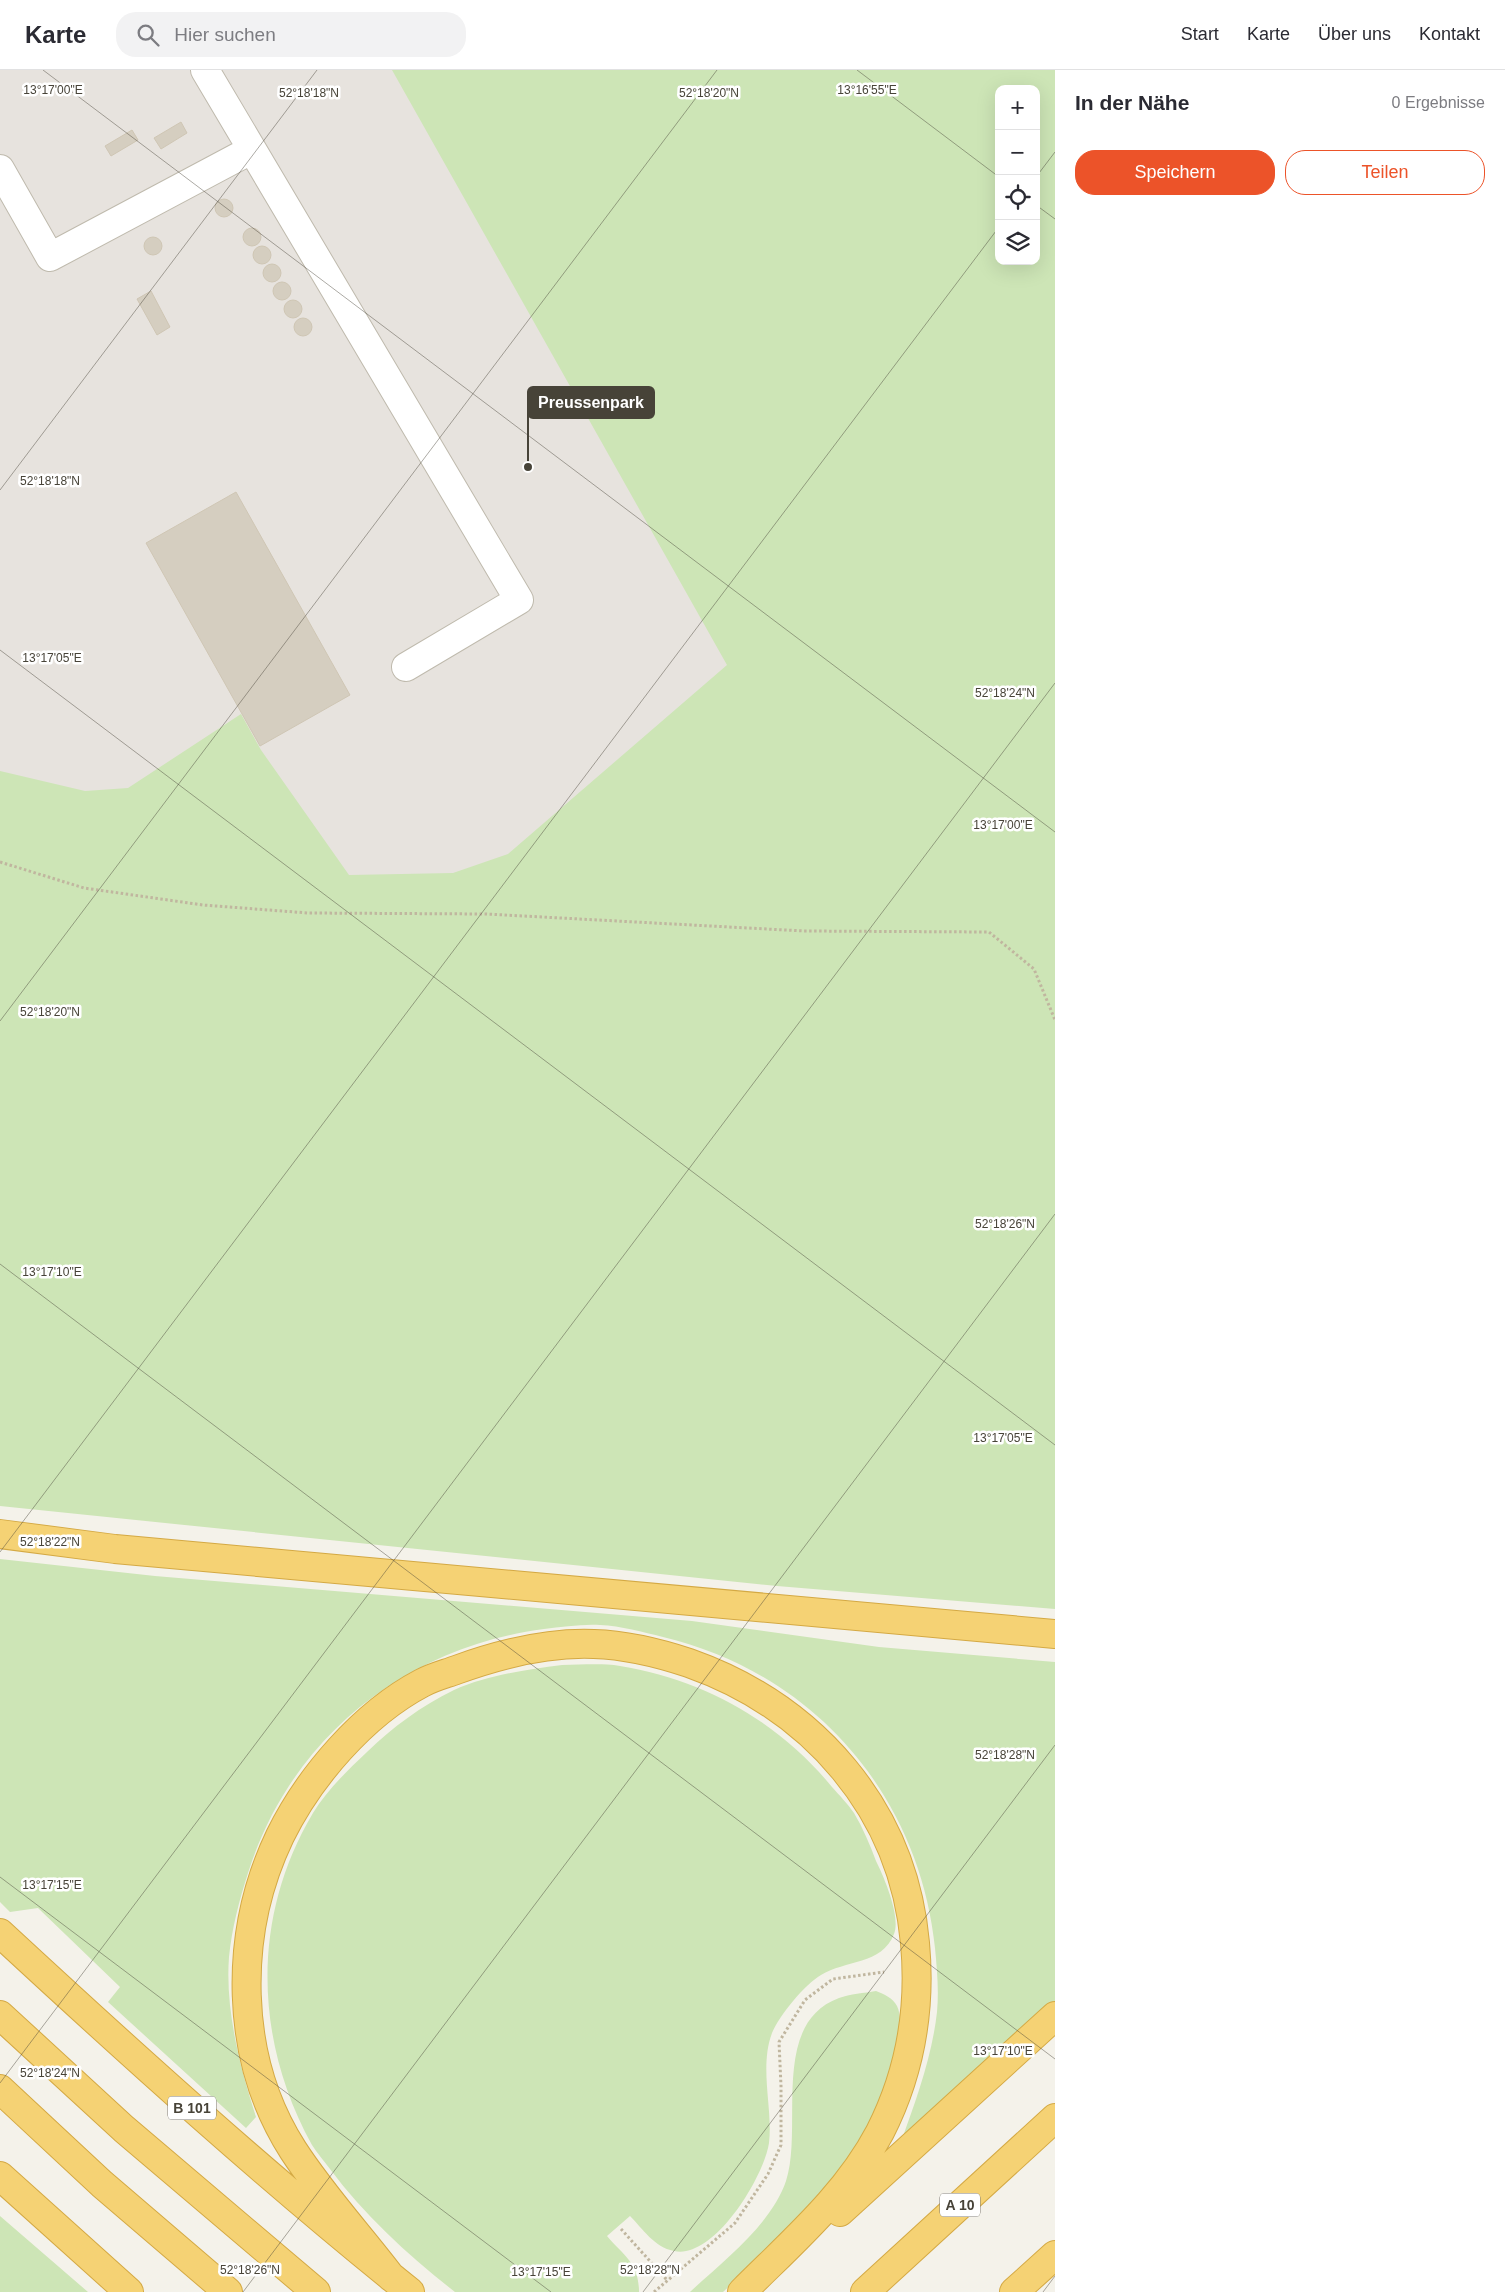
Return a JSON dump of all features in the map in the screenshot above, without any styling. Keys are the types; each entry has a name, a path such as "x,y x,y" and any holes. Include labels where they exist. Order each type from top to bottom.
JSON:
{"highway":[{"path":"0,1534 115,1549 1055,1634"},
{"path":"400,2284 294,2151 277,2122 259,2070 252,2040 247,2004 246,1974 249,1931 259,1891 272,1852 292,1811 314,1780 349,1740 384,1709 423,1682 478,1662 535,1647 594,1644 636,1649 674,1658 739,1683 774,1704 805,1728 833,1755 858,1786 880,1820 894,1851 905,1887 913,1924 917,1968 916,2007 910,2047 900,2083 881,2128 858,2169 822,2212 742,2292"},
{"name":"B 101","path":"0,1933 142,2064 252,2161 400,2284"},
{"path":"0,2015 124,2129 316,2292"},
{"path":"753,2292 1055,2016"},
{"path":"0,2089 102,2184 228,2292"},
{"name":"A 10","path":"865,2292 1055,2118"},
{"path":"0,2176 128,2292"},
{"path":"1014,2292 1055,2255"}],"lane":[{"path":"205,70 250,150 518,600 406,667"},
{"path":"0,169 50,257 250,150"}],"path":[{"path":"0,862 84,888 203,905 308,913 486,914 804,931 989,932 1034,969 1055,1020"},
{"path":"654,2292 735,2223 768,2174 781,2146 779,2042 805,2000 833,1979 917,1968"},
{"path":"621,2229 667,2280"}],"shaded area":[{"path":"0,70 1055,70 1055,937 400,1015 0,895"}],"green space":[{"path":"392,70 1055,70 1055,1609 777,1586 0,1506 0,771 85,791 128,788 241,714 261,750 349,875 453,873 508,854 727,665"},
{"path":"0,1559 155,1576 692,1621 879,1647 1055,1662 1055,2008 901,2142 923,2078 935,2029 938,1980 935,1948 925,1892 907,1840 882,1792 850,1749 811,1711 767,1679 717,1654 663,1637 616,1627 586,1625 544,1629 493,1639 445,1656 400,1679 359,1708 323,1742 292,1781 267,1825 248,1873 236,1915 230,1946 229,1997 235,2038 244,2078 256,2117 246,2128 108,2002 120,1987 38,1908 10,1912 0,1902"},
{"path":"598,1664 620,1666 681,1682 710,1693 737,1707 763,1723 788,1742 811,1763 854,1813 887,1887 896,1927 888,1944 872,1957 831,1970 815,1979 793,2001 775,2026 768,2046 766,2074 770,2130 765,2158 758,2175 735,2213 705,2243 689,2250 674,2251 667,2249 649,2237 630,2216 607,2236 625,2255 633,2267 639,2292 455,2292 404,2250 373,2219 312,2145 293,2105 279,2063 270,2021 268,1979 270,1936 279,1894 293,1853 313,1813 338,1781 377,1743 419,1710 454,1690 493,1677 562,1665"},
{"path":"876,1991 891,1999 897,2006 900,2020 898,2040 893,2063 875,2113 847,2167 798,2221 723,2292 690,2292 731,2255 758,2227 779,2197 786,2181 791,2159 793,2079 796,2053 804,2030 817,2011 839,1998"},
{"path":"0,2216 88,2292 0,2292"}],"building":[{"path":"181,122 187,133 161,149 154,138"},
{"path":"132,130 138,140 111,156 105,146"},
{"path":"224,199 230,202 233,208 230,214 224,217 218,214 215,208 218,202"},
{"path":"252,228 258,231 261,237 258,243 252,246 246,243 243,237 246,231"},
{"path":"153,237 159,240 162,246 159,252 153,255 147,252 144,246 147,240"},
{"path":"262,246 268,249 271,255 268,261 262,264 256,261 253,255 256,249"},
{"path":"272,264 278,267 281,273 278,279 272,282 266,279 263,273 266,267"},
{"path":"282,282 288,285 291,291 288,297 282,300 276,297 273,291 276,285"},
{"path":"151,291 170,327 157,335 137,299"},
{"path":"293,300 299,303 302,309 299,315 293,318 287,315 284,309 287,303"},
{"path":"303,318 309,321 312,327 309,333 303,336 297,333 294,327 297,321"},
{"path":"236,492 350,695 260,746 146,543"}],"place":[{"name":"Preussenpark","path":"528,467"}]}
